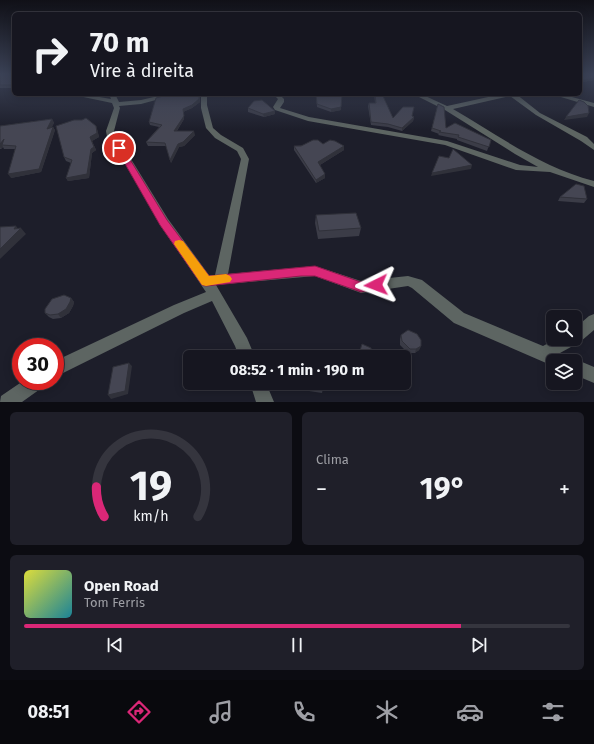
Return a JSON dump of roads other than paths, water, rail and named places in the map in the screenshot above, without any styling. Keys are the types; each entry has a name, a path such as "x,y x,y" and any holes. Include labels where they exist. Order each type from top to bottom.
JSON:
{"street":[{"path":"86,96 141,102 166,96"},
{"path":"204,96 204,105 210,129 245,155 220,280"},
{"path":"278,96 281,99 281,102 276,107 277,109 308,119 447,143 519,168 549,170"},
{"path":"420,96 446,108 490,136 549,170 576,180 594,184"},
{"path":"446,108 502,96"},
{"path":"514,96 538,114 584,139 594,148"},
{"path":"561,96 594,105"},
{"path":"115,100 116,115 110,131 111,137 127,159 164,222 215,294 244,350"},
{"path":"206,281 315,271 361,287 408,280 418,284 459,318 546,355"},
{"path":"64,365 179,309 215,294"},
{"path":"582,331 594,321"},
{"path":"543,354 558,346"},
{"path":"582,370 594,375"},
{"path":"7,402 24,390"},
{"path":"261,390 266,402"}]}
